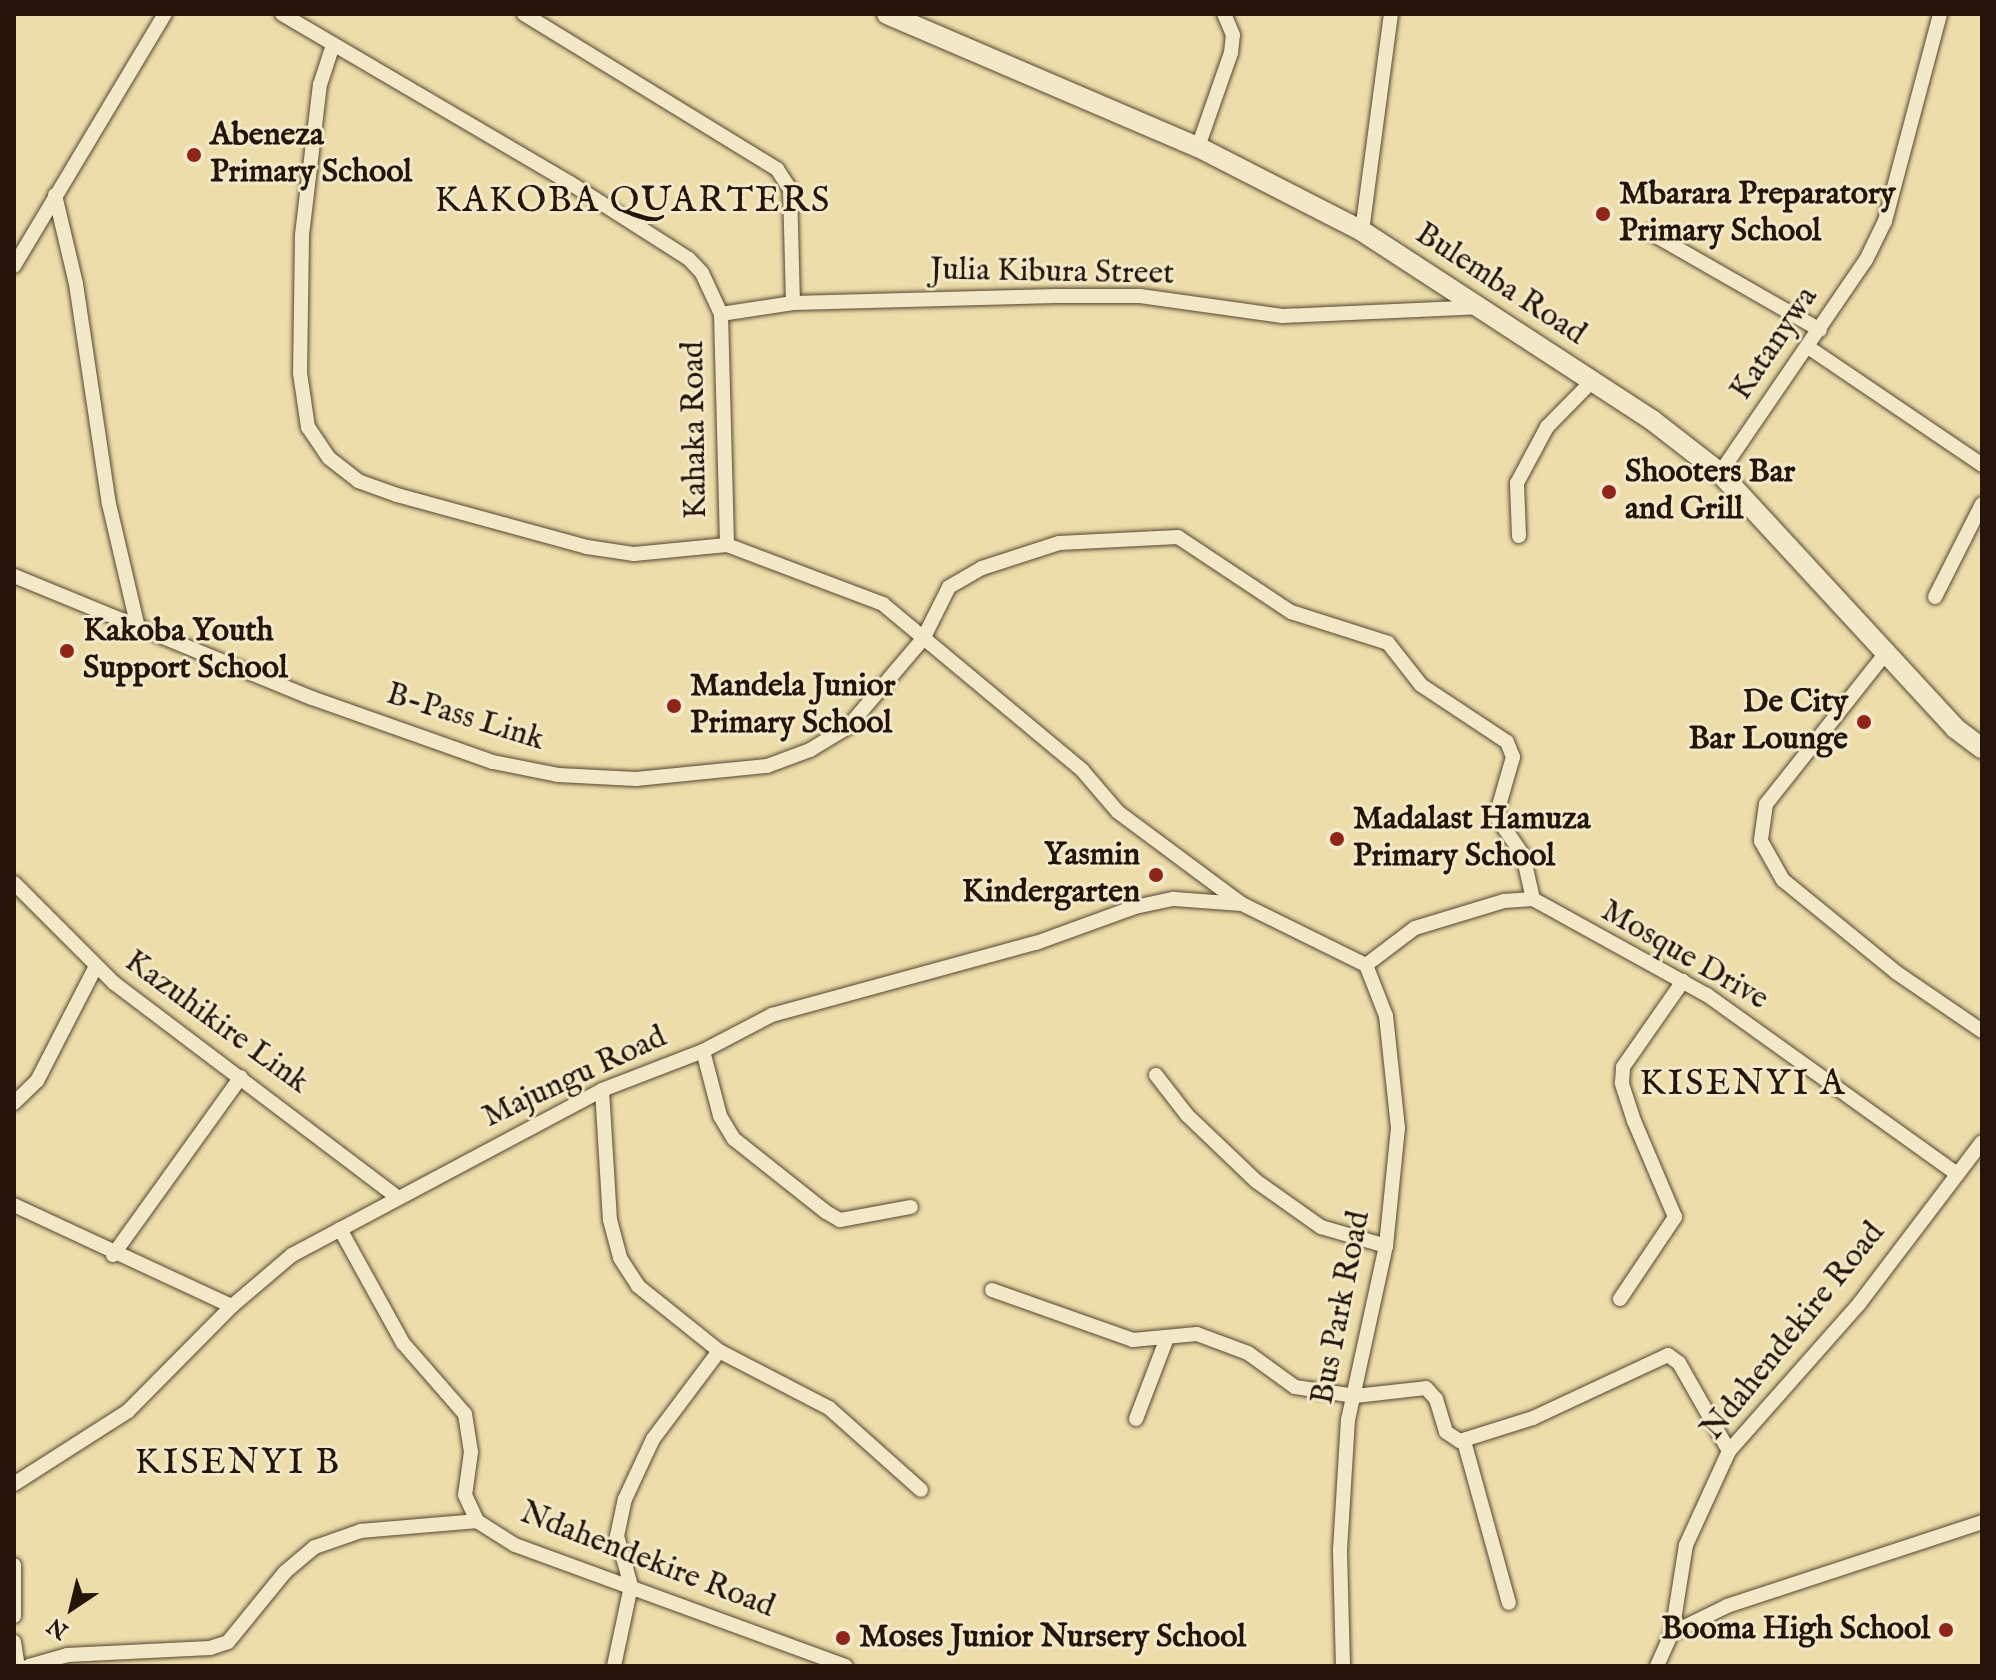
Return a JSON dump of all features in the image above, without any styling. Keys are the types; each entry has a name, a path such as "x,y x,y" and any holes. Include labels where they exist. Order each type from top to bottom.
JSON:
{"main road":[{"name":"Bulemba Road","path":"887,14 1198,147 1362,231 1592,381 1720,473 1955,728 1982,748"}],"street":[{"path":"14,266 165,14"},
{"name":"Kahaka Road","path":"282,14 332,48 570,183 689,259 714,291 721,314 727,545 883,604 1082,770 1118,812 1242,904"},
{"path":"524,14 777,169 790,189 793,303"},
{"path":"1198,147 1231,53 1233,35 1224,14"},
{"path":"1362,231 1391,14"},
{"name":"Katanywa","path":"1720,473 1820,330 1885,221 1940,14"},
{"path":"332,48 320,84 302,235 300,373 308,427 329,458 358,481 397,495 587,547 634,554 727,545"},
{"path":"55,195 76,284 109,504 137,623"},
{"path":"1649,232 1820,330"},
{"name":"Julia Kibura Street","path":"721,314 793,303 1140,296 1283,316 1478,307"},
{"path":"1808,347 1982,465"},
{"path":"1519,536 1517,483 1547,427 1592,381"},
{"path":"1935,597 1982,504"},
{"name":"B-Pass Link","path":"14,576 137,623 312,698 493,762 558,775 636,779 767,766 810,750 848,727 923,639 949,587 982,568 1059,543 1184,539 1291,612 1388,643 1421,685 1507,742 1513,757 1496,816 1523,855 1533,899"},
{"path":"1885,654 1766,804 1761,841 1783,880 1897,973 1982,1031"},
{"name":"Kazuhikire Link","path":"14,883 95,968 396,1196"},
{"name":"Majungu Road","path":"17,1476 128,1411 232,1306 292,1255 396,1196 602,1090 703,1051 772,1015 1022,948 1135,907 1174,899 1242,904"},
{"path":"1242,904 1366,965 1415,928 1504,901 1533,899"},
{"name":"Mosque Drive","path":"1533,899 1683,981 1954,1172"},
{"name":"Bus Park Road","path":"1343,1666 1342,1497 1355,1396 1386,1246 1398,1128 1396,1071 1386,1016 1366,965"},
{"path":"14,1103 37,1081 95,968"},
{"path":"1620,1299 1675,1217 1634,1121 1622,1083 1623,1067 1683,981"},
{"path":"703,1051 720,1116 734,1139 826,1212 840,1220 911,1207"},
{"path":"1156,1075 1187,1115 1256,1181 1321,1227 1386,1246"},
{"path":"113,1255 241,1077"},
{"path":"602,1090 610,1220 620,1258 638,1286 719,1351 829,1408 921,1490"},
{"name":"Ndahendekire Road","path":"1657,1666 1672,1633 1686,1545 1729,1451 1859,1304 1954,1172 1982,1142"},
{"path":"14,1205 113,1255 232,1306"},
{"name":"Ndahendekire Road","path":"340,1229 403,1343 465,1414 471,1452 465,1495 477,1521 515,1545 846,1666"},
{"path":"992,1290 1133,1340 1197,1334 1248,1353 1295,1387 1355,1396 1428,1389 1446,1432 1464,1441 1533,1418 1668,1355 1679,1363 1729,1451"},
{"path":"1136,1419 1167,1338"},
{"path":"614,1666 631,1586 617,1536 635,1470 719,1351"},
{"path":"1464,1441 1509,1603"},
{"path":"29,1666 67,1655 210,1648 228,1642 285,1572 315,1547 361,1531 477,1521"},
{"path":"1672,1633 1727,1606 1982,1522"},
{"path":"14,1565 14,1616"},
{"path":"14,1642 18,1666"}],"place":[{"name":"Abeneza Primary School","path":"194,155"},
{"name":"Mbarara Preparatory Primary School","path":"1603,214"},
{"name":"Shooters Bar and Grill","path":"1609,492"},
{"name":"Kakoba Youth Support School","path":"67,651"},
{"name":"Mandela Junior Primary School","path":"674,706"},
{"name":"De City Bar Lounge","path":"1864,722"},
{"name":"Madalast Hamuza Primary School","path":"1337,839"},
{"name":"Yasmin Kindergarten","path":"1156,875"},
{"name":"Booma High School","path":"1946,1630"},
{"name":"Moses Junior Nursery School","path":"843,1638"}],"district":[{"name":"KAKOBA QUARTERS","path":"633,202"},
{"name":"KISENYI A","path":"1743,1085"},
{"name":"KISENYI B","path":"238,1464"}]}
